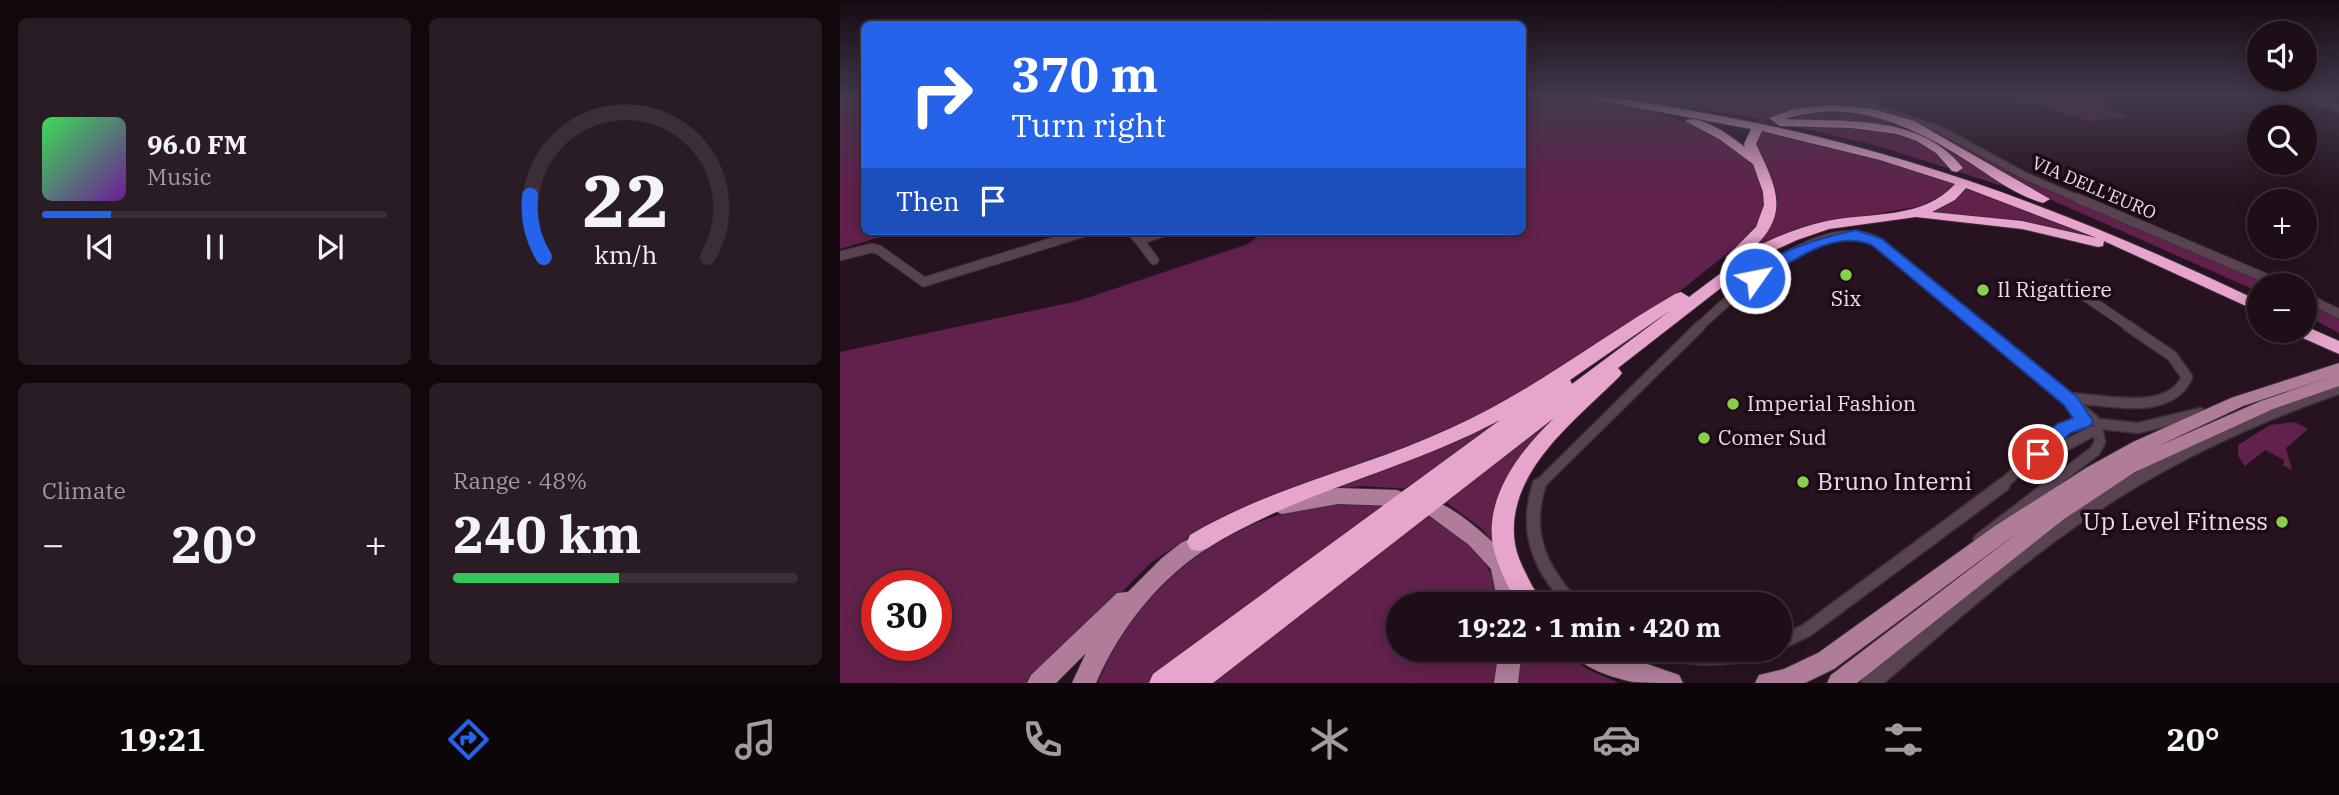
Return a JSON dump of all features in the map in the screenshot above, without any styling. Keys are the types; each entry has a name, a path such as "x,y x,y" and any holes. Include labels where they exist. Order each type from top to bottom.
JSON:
{"highway":[{"path":"1707,128 1734,144 1762,168"},
{"path":"1766,128 1914,166 2076,223 2247,303"},
{"path":"1783,128 1884,152 1992,186 2139,242"},
{"path":"1878,128 1925,142 1947,157 1957,168"},
{"path":"1919,128 2003,180 2247,293"},
{"path":"1162,683 1750,244 1760,232 1773,199 1750,145 1756,130"},
{"path":"1192,683 1705,292 1775,243 1826,225 1920,212 1950,199 1960,186"},
{"path":"1883,216 1982,219 2077,237 2159,264 2247,304"},
{"path":"1519,592 1504,542 1504,510 1515,478 1526,463 1622,363 1705,292"},
{"path":"1198,542 1252,510 1386,464 1479,424 1554,381 1645,318 1681,297"},
{"path":"2317,328 2339,339"},
{"path":"2317,337 2339,347"}],"main road":[{"path":"1767,683 1786,680 1826,661 1958,563 2099,467 2238,402 2339,368"},
{"path":"1839,683 2057,513 2128,467 2267,405 2339,380"},
{"path":"1038,683 1122,603 1198,542 1252,517 1296,503 1352,495 1397,498"},
{"path":"1434,509 1462,524 1498,562 1516,592"},
{"path":"1084,683 1111,630 1168,566"},
{"path":"1506,683 1509,662"},
{"path":"1608,662 1671,683"}],"street":[{"name":"VIA DELL'EURO","path":"1935,128 2036,181 2254,273"},
{"path":"1561,592 1552,583 1535,551 1531,503 1539,483 1732,297 1773,266 1810,247 1850,234 1870,238 2069,400 2094,426 2101,442 2095,451 1990,529 1958,563"},
{"path":"840,256 872,248 879,250 924,282 1075,235"},
{"path":"1135,235 1154,260"},
{"path":"1139,240 1155,235"},
{"path":"2067,284 2172,356 2187,377 2186,386 2178,393 2151,402 2069,400"},
{"path":"2317,303 2339,314"},
{"path":"1870,683 2045,540 2091,508 2179,456 2280,411 2339,392"},
{"path":"1792,637 1808,630 2024,468 2094,426 2122,430 2144,429 2238,402"}],"shaded area":[{"path":"840,128 861,128 861,235 887,235 840,249"},
{"path":"1526,128 1705,128 1754,164 1761,175 1765,209 1753,233 1680,291 1508,404 1444,434 1262,499 1205,526 1152,562 1030,683 840,683 840,352 1078,301 1248,244 1260,235 1526,235"},
{"path":"1802,128 1880,129 1917,141 1960,169 1945,151 1924,138 1886,128 1915,128 1928,133 1988,174 2027,194 1879,146"},
{"path":"1923,128 1931,128 1986,159 2055,192 2248,273 2247,287 2020,186"},
{"path":"1761,130 1930,174 2120,247 2060,231 1925,213 1952,201 1815,224 1751,250 1772,224 1776,212 1774,188 1754,147"},
{"path":"2317,305 2339,317 2339,333 2317,321"},
{"path":"1577,396 1521,462 1496,545 1481,528 1443,500"},
{"path":"1533,397 1410,489 1361,486 1342,488 1344,483"},
{"path":"2295,422 2308,429 2286,448 2292,470 2283,465 2284,460 2265,450 2245,466 2238,456 2238,445 2270,425"},
{"path":"1339,502 1390,505 1149,683 1098,683 1128,626 1170,578 1195,558 1251,525 1288,512"},
{"path":"1424,514 1452,528 1475,549 1484,561 1497,589 1498,592 1386,592 1386,662 1500,662 1496,683 1207,683"},
{"path":"1519,662 1577,662 1619,683 1515,683"}],"place":[{"name":"Six","path":"1846,275"},
{"name":"Il Rigattiere","path":"1983,290"},
{"name":"Imperial Fashion","path":"1733,404"},
{"name":"Comer Sud","path":"1704,438"},
{"name":"Bruno Interni","path":"1803,482"},
{"name":"Up Level Fitness","path":"2282,522"}],"route":[{"path":"1755,278 1792,255 1825,240 1856,234 1877,242 2071,401 2079,411 2084,421 2064,428 2038,454"}]}
